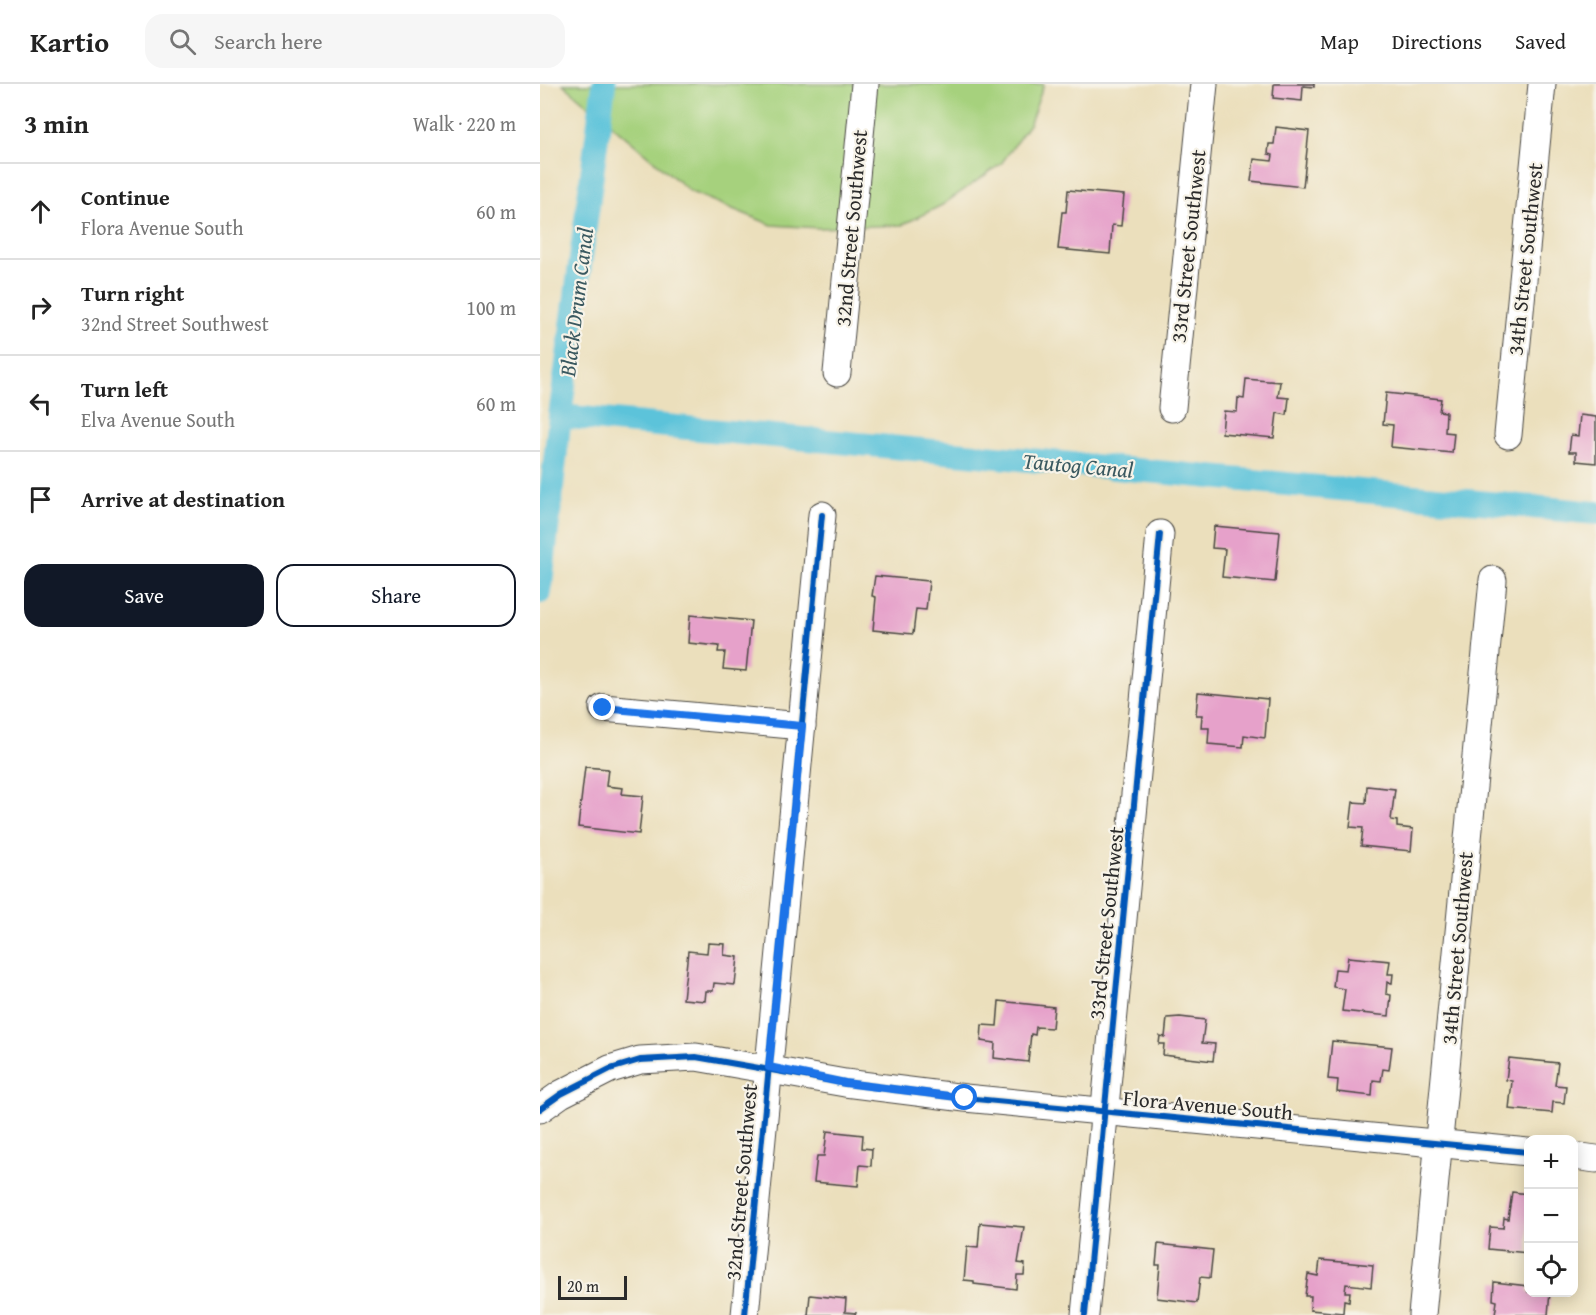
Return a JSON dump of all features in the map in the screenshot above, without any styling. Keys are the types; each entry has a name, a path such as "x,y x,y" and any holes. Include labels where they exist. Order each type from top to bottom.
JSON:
{"street":[{"name":"32nd Street Southwest","path":"837,373 865,84"},
{"name":"33rd Street Southwest","path":"1172,408 1204,84"},
{"name":"34th Street Southwest","path":"1508,435 1542,84"},
{"name":"32nd Street Southwest","path":"745,1315 822,516"},
{"name":"33rd Street Southwest","path":"1085,1315 1160,534"},
{"name":"34th Street Southwest","path":"1422,1315 1493,580"},
{"path":"603,708 802,726"},
{"name":"Flora Avenue South","path":"540,1109 585,1080 640,1060 696,1057 769,1067 845,1083 954,1097 1524,1152"},
{"path":"1578,1157 1596,1159"}],"green space":[{"path":"563,84 1044,84 1030,123 1001,164 942,205 902,225 819,228 772,225 691,192"}],"building":[{"path":"1274,84 1314,84 1314,87 1303,86 1302,101 1273,98"},
{"path":"1276,127 1309,131 1303,187 1251,181 1254,159 1272,161 1273,155 1268,154 1269,144 1274,144"},
{"path":"1068,190 1124,195 1121,226 1112,225 1110,254 1058,249 1062,212 1066,212"},
{"path":"1246,379 1280,382 1278,397 1289,398 1287,415 1277,413 1274,438 1222,433 1224,411 1237,412 1238,398 1244,399"},
{"path":"1386,393 1441,399 1439,411 1446,412 1445,432 1454,433 1452,453 1391,447 1393,425 1383,424"},
{"path":"1580,415 1596,417 1596,463 1576,461 1576,452 1569,452 1571,435 1578,436"},
{"path":"1214,526 1280,532 1275,582 1222,577 1225,549 1212,548"},
{"path":"875,576 929,581 926,610 916,609 913,634 873,630 876,597 872,596"},
{"path":"690,615 751,621 746,671 723,669 725,652 718,652 719,646 688,643"},
{"path":"1198,692 1268,699 1265,738 1244,735 1243,747 1208,744 1209,728 1201,728 1202,715 1196,715"},
{"path":"585,767 608,769 606,786 623,788 622,794 643,796 639,834 578,827"},
{"path":"1367,786 1395,789 1391,820 1397,821 1397,827 1413,829 1411,851 1361,846 1363,828 1350,827 1353,802 1366,803"},
{"path":"708,943 725,944 724,955 738,957 735,985 714,983 713,991 706,991 705,1001 683,999 688,951 707,953"},
{"path":"1348,957 1390,961 1388,974 1393,974 1392,983 1387,982 1386,994 1391,995 1389,1016 1342,1011 1345,989 1333,987 1335,969 1346,970"},
{"path":"999,1001 1054,1007 1052,1028 1036,1027 1035,1035 1031,1034 1028,1062 994,1058 995,1043 981,1041 982,1025 997,1026"},
{"path":"1167,1018 1205,1020 1202,1043 1215,1044 1213,1061 1163,1055 1164,1044 1159,1044 1160,1036 1165,1037"},
{"path":"1332,1041 1392,1047 1389,1070 1383,1069 1381,1081 1373,1080 1372,1096 1337,1092 1338,1080 1328,1079"},
{"path":"1509,1058 1558,1063 1555,1085 1566,1086 1564,1103 1553,1102 1552,1113 1509,1109 1512,1081 1506,1080"},
{"path":"827,1131 863,1135 862,1148 872,1149 871,1166 860,1165 858,1186 814,1182 817,1156 824,1156"},
{"path":"1512,1192 1524,1194 1524,1253 1488,1249 1490,1227 1503,1228 1504,1218 1508,1219"},
{"path":"980,1223 1024,1227 1018,1263 1025,1264 1024,1275 1017,1275 1016,1289 974,1284 974,1281 964,1280 967,1247 978,1248"},
{"path":"1158,1244 1213,1250 1210,1278 1200,1277 1197,1303 1157,1298 1160,1265 1156,1265"},
{"path":"1320,1260 1373,1265 1371,1287 1346,1284 1345,1292 1350,1292 1349,1301 1344,1300 1343,1313 1310,1310 1311,1296 1305,1296 1308,1274 1318,1276"},
{"path":"1494,1282 1524,1286 1524,1297 1550,1297 1548,1315 1495,1315 1497,1301 1493,1300"},
{"path":"810,1295 846,1299 845,1312 856,1313 855,1315 808,1315"}],"waterway":[{"name":"Black Drum Canal","path":"540,592 560,416 604,84"},
{"name":"Tautog Canal","path":"560,416 1596,513"}],"cycle path":[{"path":"745,1315 822,515"},
{"path":"1085,1315 1160,534"},
{"path":"540,1109 561,1094 610,1069 640,1060 696,1057 845,1083 965,1098 1524,1152"}],"route":[{"path":"603,708 802,726 769,1067 845,1083 965,1098"}]}
